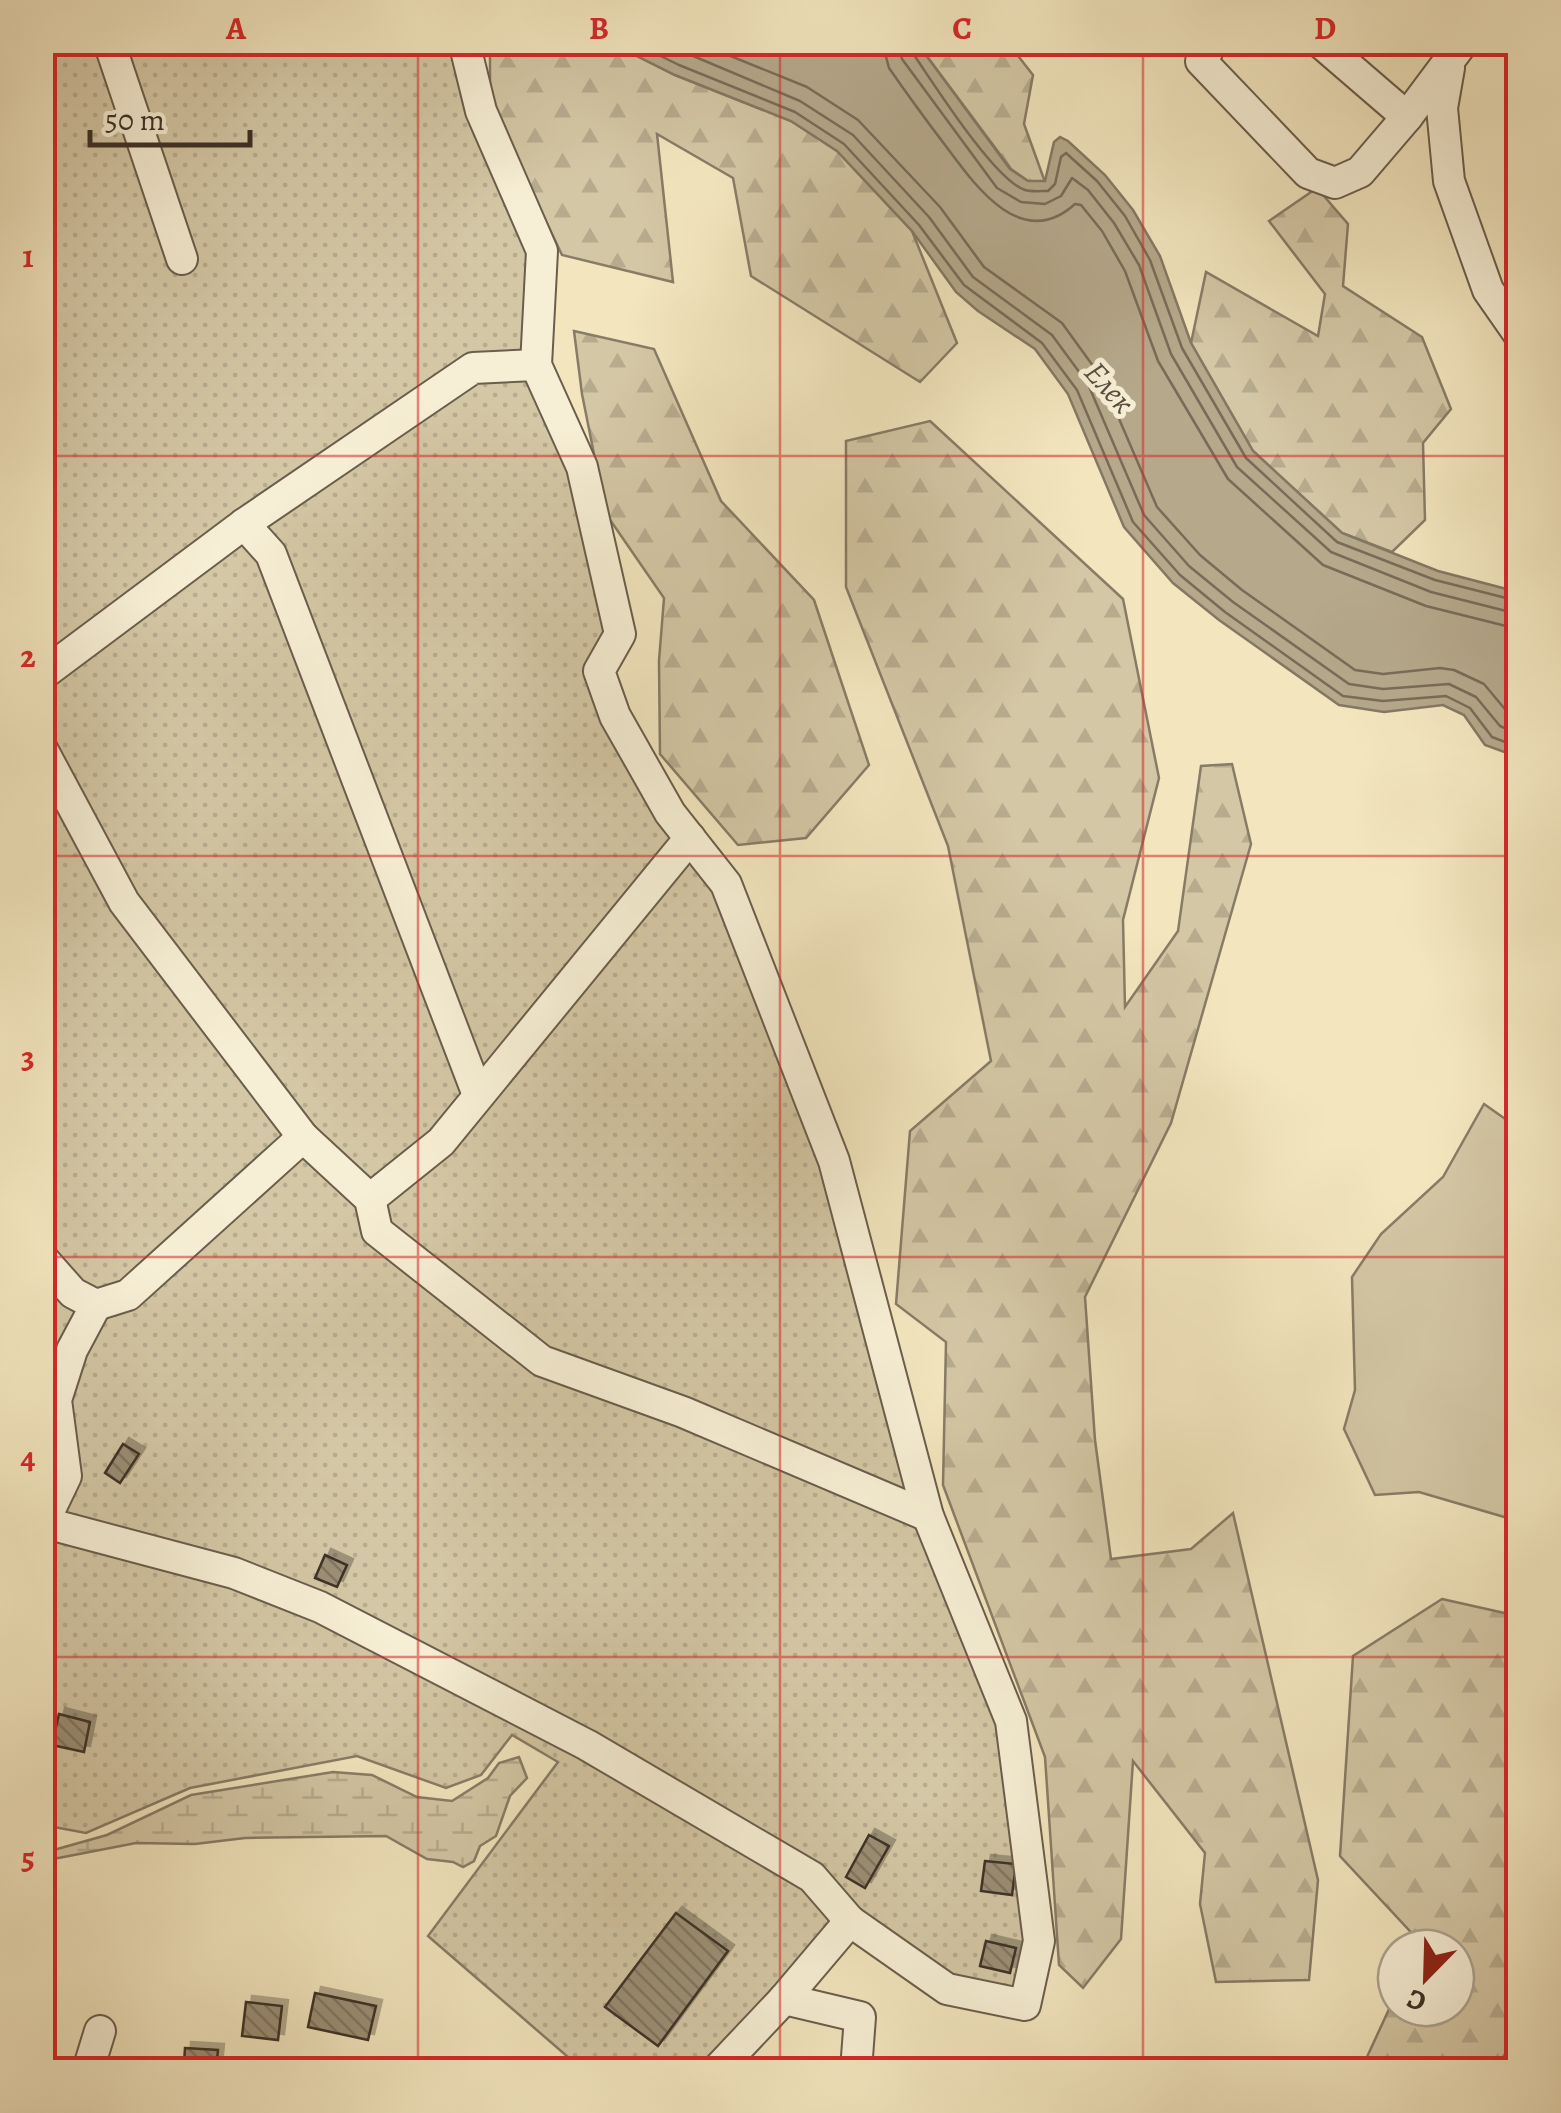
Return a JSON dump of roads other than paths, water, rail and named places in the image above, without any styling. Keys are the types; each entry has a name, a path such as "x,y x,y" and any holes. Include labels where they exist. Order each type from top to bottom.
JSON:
{"lane":[{"path":"109,42 182,258"},
{"path":"302,1136 128,1294 96,1305 72,1350 56,1400 66,1476 43,1522 234,1572 320,1607 587,1745 812,1877 850,1921 947,1989 1025,2006 1040,1942 1011,1722 928,1516 834,1162 726,884 670,813 615,716 599,671 620,634 582,467 536,365 542,251 481,111 464,42"},
{"path":"1213,42 1201,61 1308,173 1335,183 1360,172 1456,52"},
{"path":"1320,42 1407,118"},
{"path":"1456,52 1442,108 1449,182 1488,290 1518,333"},
{"path":"42,675 244,524 473,368 536,365"},
{"path":"244,524 271,554 478,1094"},
{"path":"42,749 124,902 302,1136 370,1199 377,1231 542,1361 684,1412 928,1516"},
{"path":"370,1199 441,1142 690,838"},
{"path":"42,1258 73,1293 96,1305"},
{"path":"717,2070 784,2000 850,1921"},
{"path":"784,2000 860,2017 856,2070"},
{"path":"88,2070 100,2030"}],"water":[{"name":"Елек","path":"611,43 917,43 1010,169 1028,181 1045,181 1054,142 1060,137 1068,141 1105,175 1133,210 1160,256 1191,343 1253,451 1342,533 1438,571 1518,592 1518,757 1485,745 1464,715 1443,705 1384,712 1339,705 1219,620 1173,583 1124,527 1068,394 1035,349 956,292 912,231 837,151 791,121 675,75"}]}
